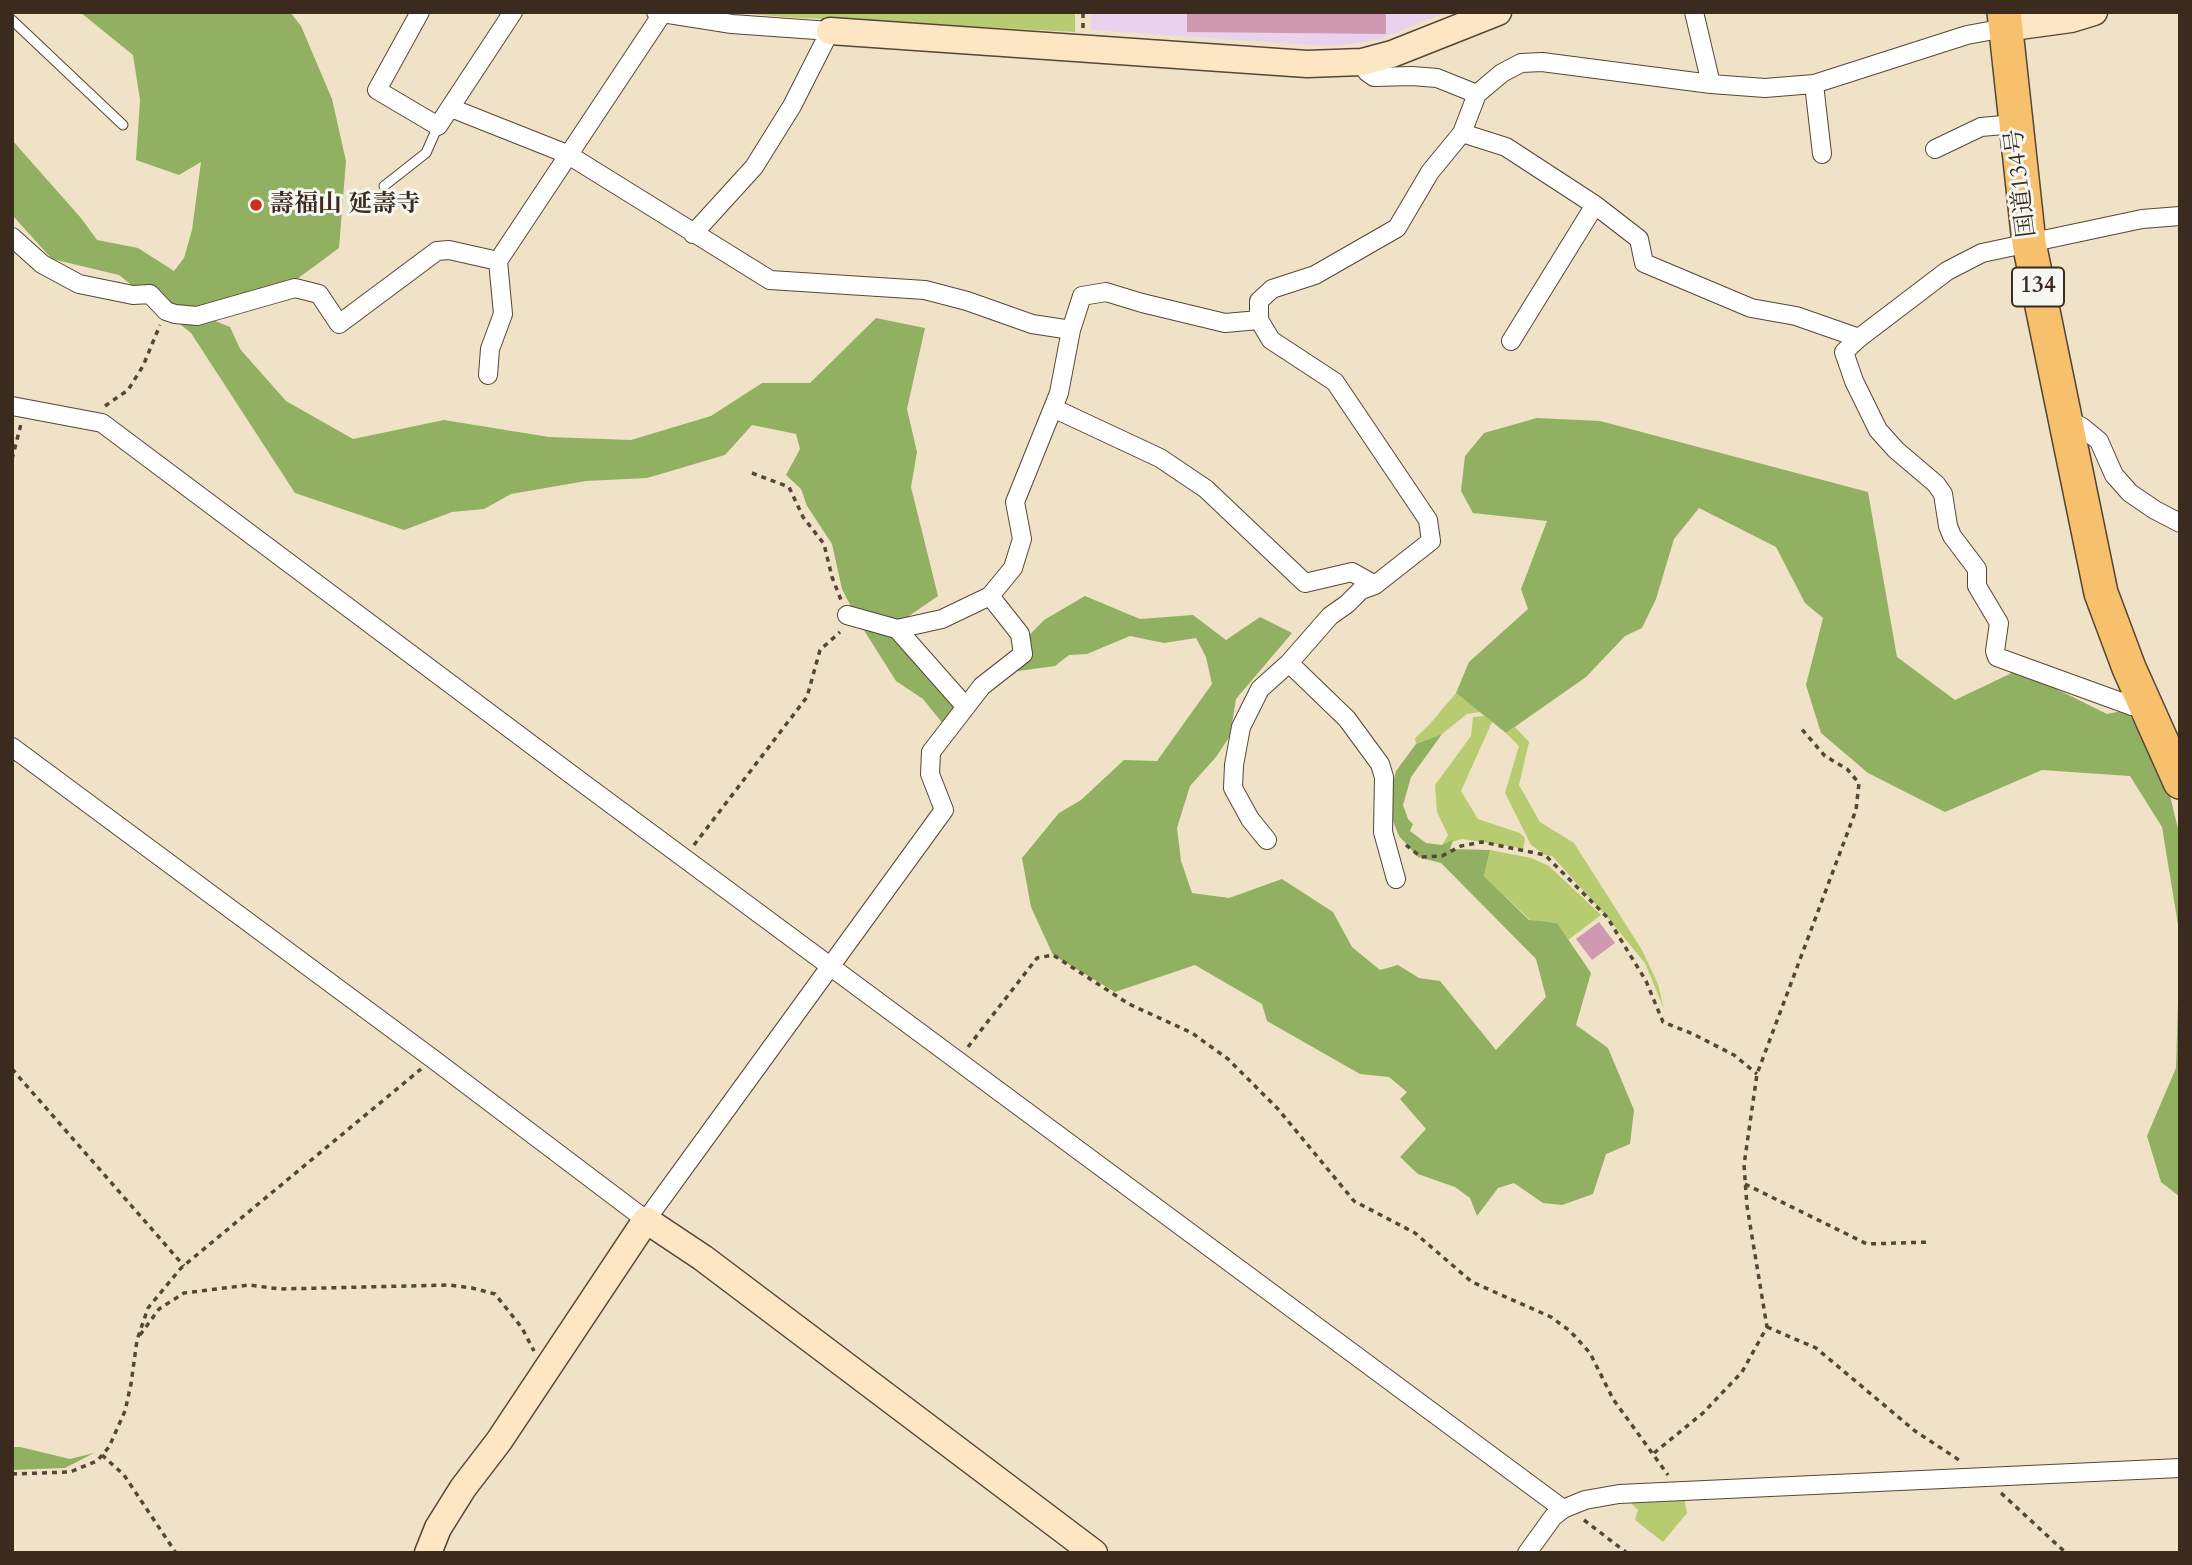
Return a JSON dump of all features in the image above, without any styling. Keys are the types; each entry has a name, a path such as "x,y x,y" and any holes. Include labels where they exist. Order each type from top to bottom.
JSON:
{"highway":[{"name":"国道134号","path":"2005,20 2029,243 2101,593 2144,705 2180,782"},
{"name":"国道134号","path":"2095,558 2134,650 2180,733"}],"street":[{"path":"420,12 377,90 438,127 513,12"},
{"path":"488,375 490,349 503,314 498,261 659,13 732,24 1307,64 1362,62 1415,46 1498,12"},
{"path":"1695,12 1711,84"},
{"path":"1267,841 1250,819 1233,788 1241,727 1260,688 1289,663 1330,617 1361,590 1375,585 1431,541 1428,520 1335,382 1271,340 1259,320 1259,302 1272,289 1315,275 1397,228 1430,172 1462,133 1478,94 1502,73 1521,63 1542,62 1711,84 1765,88 1814,84 2005,20 2089,13"},
{"path":"693,234 754,167 792,106 830,31"},
{"path":"1362,62 1367,72 1374,77 1437,78 1478,94"},
{"path":"1814,84 1822,154"},
{"path":"451,108 567,154 770,280 925,290 967,301 1032,324 1071,330"},
{"path":"1935,149 1981,127 2015,124"},
{"path":"1462,133 1506,147 1595,205 1639,239 1644,263 1751,308 1796,316 1859,338"},
{"path":"1511,341 1595,205"},
{"path":"2144,705 2132,706 1997,657 1995,651 1999,623 1977,586 1978,569 1952,536 1943,494 1936,484 1896,450 1878,430 1854,382 1844,352 1947,271 1982,253 2141,219 2180,216"},
{"path":"12,237 42,264 79,284 133,295 150,294 166,311 197,316 295,288 319,294 339,324 437,251 449,250 498,261"},
{"path":"847,615 897,628 942,619 990,596 1013,568 1022,539 1015,502 1059,393 1071,330 1082,296 1106,292 1225,323 1259,320"},
{"path":"18,407 102,423 684,857 1567,1507"},
{"path":"1053,408 1160,458 1206,489 1305,583 1352,572 1375,585"},
{"path":"2064,418 2082,427 2099,441 2114,475 2130,493 2180,523"},
{"path":"428,1553 438,1528 463,1488 499,1441 646,1220 944,810 930,774 931,752 982,686 1023,654 1020,634 990,596"},
{"path":"897,628 966,707"},
{"path":"1289,663 1347,719 1380,764 1384,776 1383,822 1396,879"},
{"path":"12,747 646,1220 703,1258 1094,1553"},
{"path":"1527,1553 1553,1517 1567,1507 1585,1500 1619,1494 2180,1468"}],"lane":[{"path":"12,20 123,125"},
{"path":"384,186 426,153 438,127"}],"path":[{"path":"1083,12 1083,31"},
{"path":"78,419 109,404 128,390 143,366 166,311"},
{"path":"12,459 18,407"},
{"path":"684,857 807,697 820,650 846,626 847,615 832,577 824,544 803,517 789,487 752,473"},
{"path":"1654,1453 1703,1413 1742,1372 1767,1327 1749,1219 1744,1166 1757,1074 1856,810 1859,783 1847,769 1825,756 1799,726"},
{"path":"1383,822 1390,833 1421,857 1441,856 1461,846 1482,842 1545,855 1607,917 1646,981 1663,1022 1734,1055 1757,1074"},
{"path":"958,1059 1037,958 1053,955 1129,1004 1192,1033 1228,1059 1278,1109 1354,1201 1415,1233 1472,1282 1551,1317 1570,1331 1590,1353 1613,1399 1680,1491"},
{"path":"12,1474 70,1472 97,1461 109,1447 125,1411 137,1340 148,1308 184,1266 433,1059"},
{"path":"12,1069 184,1266"},
{"path":"1745,1184 1867,1244 1930,1242"},
{"path":"137,1340 159,1309 184,1293 248,1285 280,1289 449,1285 495,1294 522,1328 545,1371"},
{"path":"1767,1327 1816,1348 1915,1431 1984,1477 2066,1553"},
{"path":"102,1455 124,1475 176,1553"},
{"path":"1567,1507 1627,1553"}],"shaded area":[{"path":"1091,12 1447,12 1382,38 1329,46 1091,30"}],"green space":[{"path":"80,12 290,12 301,26 332,99 346,161 339,248 266,302 208,318 230,327 240,349 286,401 353,439 444,420 549,437 631,440 711,416 762,383 810,383 876,318 925,328 907,409 917,452 911,487 938,596 906,618 900,640 956,709 944,725 923,699 896,681 860,624 842,589 832,544 807,506 801,489 786,475 800,449 796,434 752,425 725,455 647,478 586,481 511,494 484,509 452,512 404,530 295,493 191,333 119,275 52,259 12,215 12,140 97,240 138,248 174,271 184,258 192,230 201,162 179,175 136,160 140,100 133,55"},
{"path":"731,12 1075,12 1075,32 783,17"},
{"path":"1537,418 1600,421 1868,492 1897,657 1955,700 2018,670 2107,714 2127,710 2166,779 2180,837 2180,937 2162,827 2130,776 2042,770 1945,812 1868,773 1821,733 1806,685 1823,618 1805,603 1776,547 1699,508 1674,539 1656,599 1642,628 1625,636 1586,677 1506,733 1456,693 1469,662 1528,609 1521,589 1547,521 1473,513 1461,491 1465,456 1484,433"},
{"path":"1085,596 1140,619 1193,615 1226,640 1260,617 1292,633 1236,699 1230,736 1216,757 1190,786 1177,828 1181,861 1192,893 1229,898 1282,879 1333,912 1352,947 1380,970 1398,965 1419,978 1440,981 1496,1050 1546,997 1536,959 1441,863 1418,857 1399,836 1387,806 1396,771 1416,744 1442,734 1411,777 1403,805 1413,824 1410,831 1426,843 1442,845 1453,840 1450,849 1490,850 1484,876 1529,920 1557,923 1591,973 1576,1025 1608,1048 1634,1110 1630,1144 1606,1154 1593,1194 1562,1205 1543,1203 1514,1183 1498,1188 1477,1216 1470,1198 1455,1187 1418,1174 1400,1157 1426,1129 1400,1099 1407,1092 1389,1077 1360,1074 1267,1021 1262,1004 1195,965 1115,992 1053,955 1031,907 1022,858 1059,813 1081,800 1124,760 1157,761 1212,684 1206,657 1196,638 1164,643 1130,636 1087,654 1069,655 1055,666 1011,672 1004,661 1044,620"},
{"path":"1456,693 1480,712 1467,714 1442,734 1416,744 1415,738"},
{"path":"1485,716 1492,722 1461,791 1478,819 1520,833 1525,838 1523,850 1462,839 1442,845 1448,835 1437,812 1435,785 1471,736 1473,717"},
{"path":"1515,727 1529,742 1519,785 1540,822 1574,843 1642,950 1658,984 1664,1009 1645,963 1552,856 1545,855 1531,845 1505,793 1519,746 1506,733"},
{"path":"1490,850 1531,858 1549,866 1601,915 1568,940 1557,923 1531,921 1484,876"},
{"path":"2180,937 2180,1197 2161,1182 2147,1136 2176,1068"},
{"path":"12,1447 70,1459 94,1453 65,1468 12,1470"},
{"path":"1684,1497 1687,1513 1663,1542 1635,1520 1638,1510 1631,1503"}],"building":[{"path":"1187,12 1386,12 1386,34 1187,32"},
{"path":"1599,922 1615,943 1592,960 1576,939"}],"place":[{"name":"壽福山 延壽寺","path":"256,205"}]}
